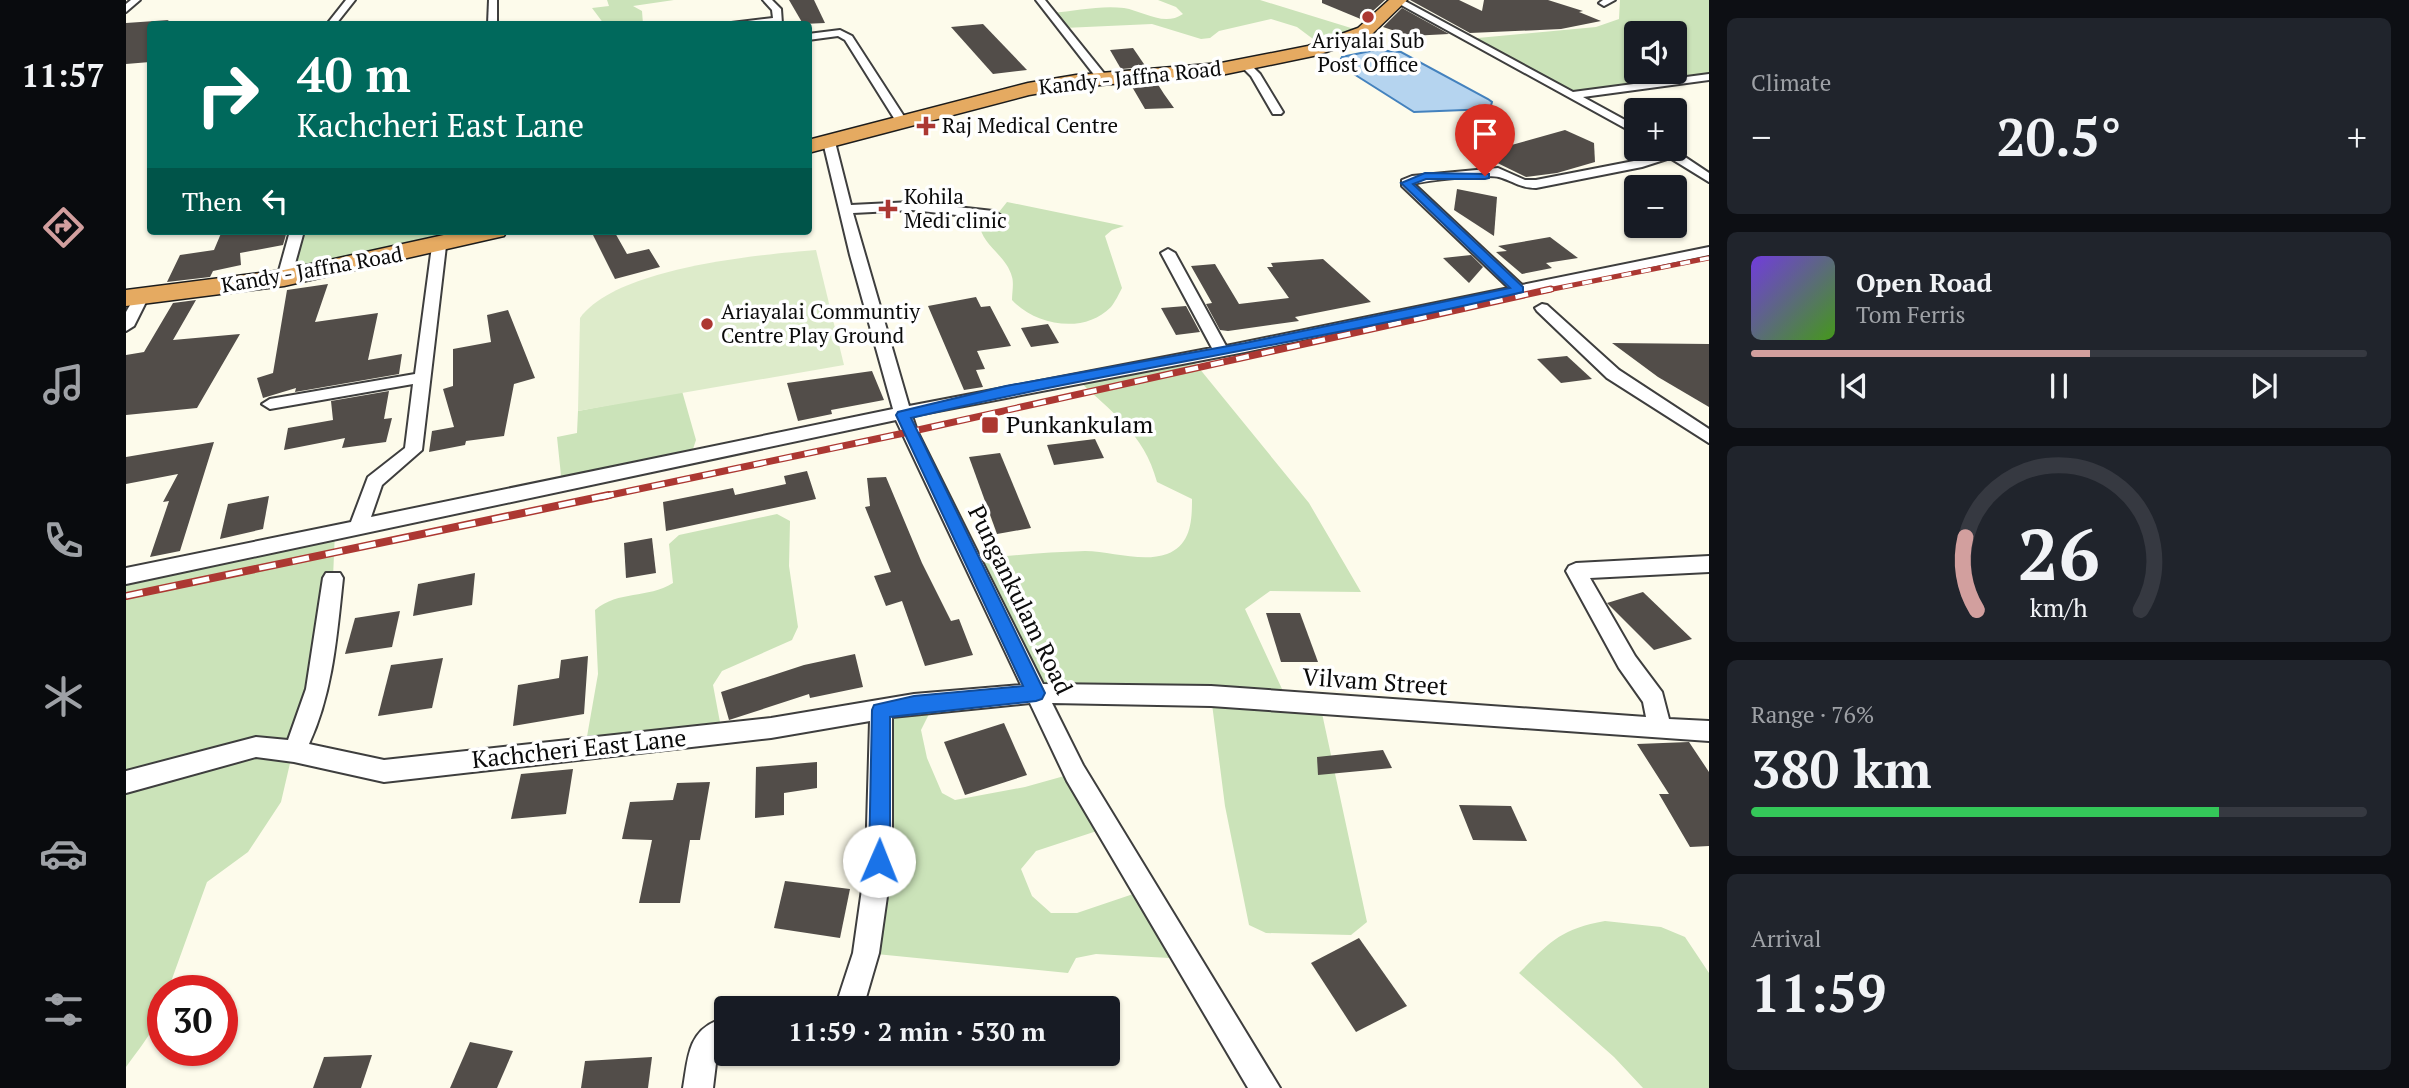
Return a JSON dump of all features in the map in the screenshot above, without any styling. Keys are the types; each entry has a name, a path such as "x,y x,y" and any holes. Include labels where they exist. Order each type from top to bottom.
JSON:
{"highway":[{"name":"Kandy - Jaffna Road","path":"819,144 1028,89 1245,65 1312,51 1364,32 1399,0"},
{"name":"Kandy - Jaffna Road","path":"134,297 284,278 480,235"}],"street":[{"path":"126,9 136,0"},
{"path":"334,21 351,0"},
{"path":"493,0 493,21"},
{"path":"767,0 776,10 777,21"},
{"path":"1040,0 1102,79"},
{"path":"1399,0 1624,123"},
{"path":"812,36 840,33 849,38 866,70 901,121"},
{"path":"1245,65 1255,74 1277,111"},
{"path":"1572,94 1709,77"},
{"name":"Pungankulam Road","path":"819,144 846,209 903,415 1076,773 1242,1047"},
{"path":"1685,163 1709,160"},
{"path":"1518,289 1406,183 1425,176 1480,177 1498,172 1523,184 1536,184 1646,161"},
{"path":"1682,161 1709,178"},
{"path":"846,209 912,206 993,215"},
{"path":"284,278 296,235"},
{"path":"359,526 374,482 413,450 439,246"},
{"path":"126,576 903,415 1006,391 1221,351 1709,251"},
{"path":"1168,253 1221,351"},
{"path":"126,326 134,297"},
{"path":"1542,308 1613,374 1709,437"},
{"path":"271,404 424,377"},
{"path":"1659,727 1654,699 1627,662 1576,571 1709,564"},
{"path":"294,751 310,722 326,645 333,578"},
{"name":"Kachcheri East Lane","path":"126,782 256,747 294,751 384,771 771,728 914,704 1036,693"},
{"name":"Vilvam Street","path":"1036,693 1211,696 1548,722 1709,731"},
{"path":"853,996 866,953 879,861 881,710"},
{"path":"698,1088 704,1048 714,1037"},
{"path":"1242,1047 1265,1088"}],"green space":[{"path":"607,0 674,0 633,6 642,11 643,21 602,21 592,8 609,6"},
{"path":"1158,0 1260,0 1364,32 1330,46 1317,42 1297,27 1271,19 1219,31 1210,38 1201,39 1152,24 1064,28 1052,13 1115,7 1161,19 1176,18 1183,14 1176,7"},
{"path":"1620,0 1709,0 1709,77 1687,80 1687,21 1624,21 1624,84 1656,84 1572,95 1467,39 1596,27 1619,19"},
{"path":"1007,202 1124,226 1105,236 1122,288 1111,307 1100,316 1074,324 1046,321 1033,316 1012,300 1013,279 1009,269 987,242 980,228 980,219 999,212"},
{"path":"296,235 477,235 284,278"},
{"name":"Ariayalai Communtiy Centre Play Ground","path":"816,250 844,365 578,411 580,318 598,301 624,287 689,267"},
{"path":"1190,357 1309,503 1361,592 1270,591 1245,609 1288,702 1320,704 1367,922 1351,935 1266,933 1249,925 1225,806 1211,696 1036,693 971,559 1085,551 1147,557 1167,554 1181,545 1190,524 1192,499 1157,482 1144,450 1125,424 1076,378"},
{"path":"682,391 696,440 690,458 562,485 557,437 577,433 578,411"},
{"path":"777,514 790,521 789,566 798,627 792,640 722,671 713,685 722,733 585,748 598,674 595,610 614,600 653,591 673,583 669,544 679,535"},
{"path":"335,531 333,578 281,802 248,852 207,882 173,975 147,975 147,1038 126,1067 126,576"},
{"path":"934,704 921,730 927,758 942,793 955,800 1025,787 1075,773 1109,827 1036,851 1021,869 1032,896 1051,913 1077,913 1145,890 1188,959 1096,954 1076,958 1068,973 866,953 881,710"},
{"path":"1605,921 1661,927 1685,937 1709,973 1709,1088 1643,1088 1614,1057 1519,973 1557,938 1577,928"}],"water":[{"path":"1375,50 1401,52 1488,99 1492,102 1490,109 1414,112 1338,64 1342,57"}],"building":[{"path":"789,0 814,0 825,23 801,21"},
{"path":"1322,0 1385,0 1363,20 1322,3"},
{"path":"1410,0 1459,0 1482,11 1484,0 1548,0 1583,11 1579,12 1601,21 1561,29 1470,33"},
{"path":"1402,8 1449,34 1410,36 1383,27"},
{"path":"147,22 147,62 126,64 126,23"},
{"path":"983,24 1027,70 993,74 951,27"},
{"path":"1133,48 1146,67 1121,69 1110,50"},
{"path":"1157,83 1174,108 1145,109 1131,85"},
{"path":"1565,130 1594,143 1595,162 1557,173 1526,177 1479,154"},
{"path":"1457,189 1497,197 1494,236 1454,210"},
{"path":"220,235 286,235 283,245 240,253 241,265 213,271 210,277 167,282 180,255 214,250"},
{"path":"593,235 616,235 627,254 649,249 660,267 615,279"},
{"path":"1550,237 1578,258 1546,263 1552,268 1522,274 1496,252 1507,251 1498,246"},
{"path":"1471,255 1483,267 1469,283 1443,258"},
{"path":"1323,259 1371,302 1295,317 1299,321 1228,331 1220,330 1206,304 1212,303 1191,266 1215,264 1239,304 1289,298 1267,267 1273,267 1271,263"},
{"path":"328,284 315,322 378,313 368,360 402,354 399,374 295,392 296,388 263,398 257,378 273,373 287,290"},
{"path":"976,297 981,307 990,306 1011,346 977,351 985,369 976,370 983,387 964,390 928,306"},
{"path":"196,300 173,340 240,334 197,408 126,415 126,355 144,352 173,303"},
{"path":"1186,306 1200,332 1176,335 1161,308"},
{"path":"508,310 535,378 514,384 504,436 466,441 465,445 429,452 432,431 454,427 443,389 453,386 453,349 491,342 487,315"},
{"path":"1048,324 1059,343 1031,347 1021,328"},
{"path":"1612,343 1709,344 1709,407 1658,377"},
{"path":"1567,356 1592,379 1561,383 1537,359"},
{"path":"872,371 884,400 831,410 832,414 798,421 787,383"},
{"path":"389,391 384,419 392,418 386,442 342,448 345,438 284,450 288,428 333,420 331,401"},
{"path":"1095,439 1104,458 1054,465 1047,445"},
{"path":"214,442 180,551 150,557 169,501 163,502 178,474 126,484 126,457"},
{"path":"1000,453 1031,528 997,534 969,457"},
{"path":"807,471 816,499 666,531 663,502 733,488 735,495 786,484 784,476"},
{"path":"886,477 922,563 951,621 959,619 973,655 925,666 902,601 886,606 874,576 891,572 865,507 870,506 867,478"},
{"path":"269,496 263,529 220,539 228,504"},
{"path":"652,538 656,573 626,578 624,543"},
{"path":"475,573 472,605 413,616 418,584"},
{"path":"1643,592 1692,639 1654,650 1607,603"},
{"path":"400,611 392,647 345,654 355,618"},
{"path":"1266,613 1300,613 1318,662 1281,662"},
{"path":"855,654 863,687 810,698 809,694 729,720 721,692 804,665"},
{"path":"588,656 584,714 513,726 518,685 559,678 561,660"},
{"path":"443,658 432,708 378,716 391,665"},
{"path":"1004,723 1027,775 965,795 944,742"},
{"path":"1689,742 1709,772 1709,846 1690,847 1659,794 1669,794 1637,744"},
{"path":"1383,750 1392,768 1318,775 1317,757"},
{"path":"817,762 817,788 784,793 784,815 755,818 756,767"},
{"path":"573,769 566,814 511,819 521,774"},
{"path":"710,782 700,840 690,840 680,903 639,903 652,840 622,839 630,802 673,800 677,783"},
{"path":"1459,805 1511,806 1527,841 1473,840"},
{"path":"785,881 850,889 840,938 774,928"},
{"path":"1359,938 1407,1006 1356,1032 1311,963"},
{"path":"470,1042 513,1051 497,1088 450,1088"},
{"path":"372,1055 361,1088 313,1088 324,1057"},
{"path":"652,1057 648,1088 581,1088 585,1061"}],"railway":[{"path":"1543,291 1709,258"},
{"path":"601,497 909,432 1551,289"},
{"path":"126,596 609,495"}],"place":[{"name":"Ariyalai Sub Post Office","path":"1368,17"},
{"name":"Raj Medical Centre","path":"926,126"},
{"name":"Kohila Medi clinic","path":"888,209"},
{"name":"Ariayalai Communtiy Centre Play Ground","path":"707,324"},
{"name":"Punkankulam","path":"990,425"}],"route":[{"path":"879,861 881,710 914,704 1036,693 908,431 903,415 1006,391 1245,347 1518,289 1406,183 1425,176 1485,176"}]}
